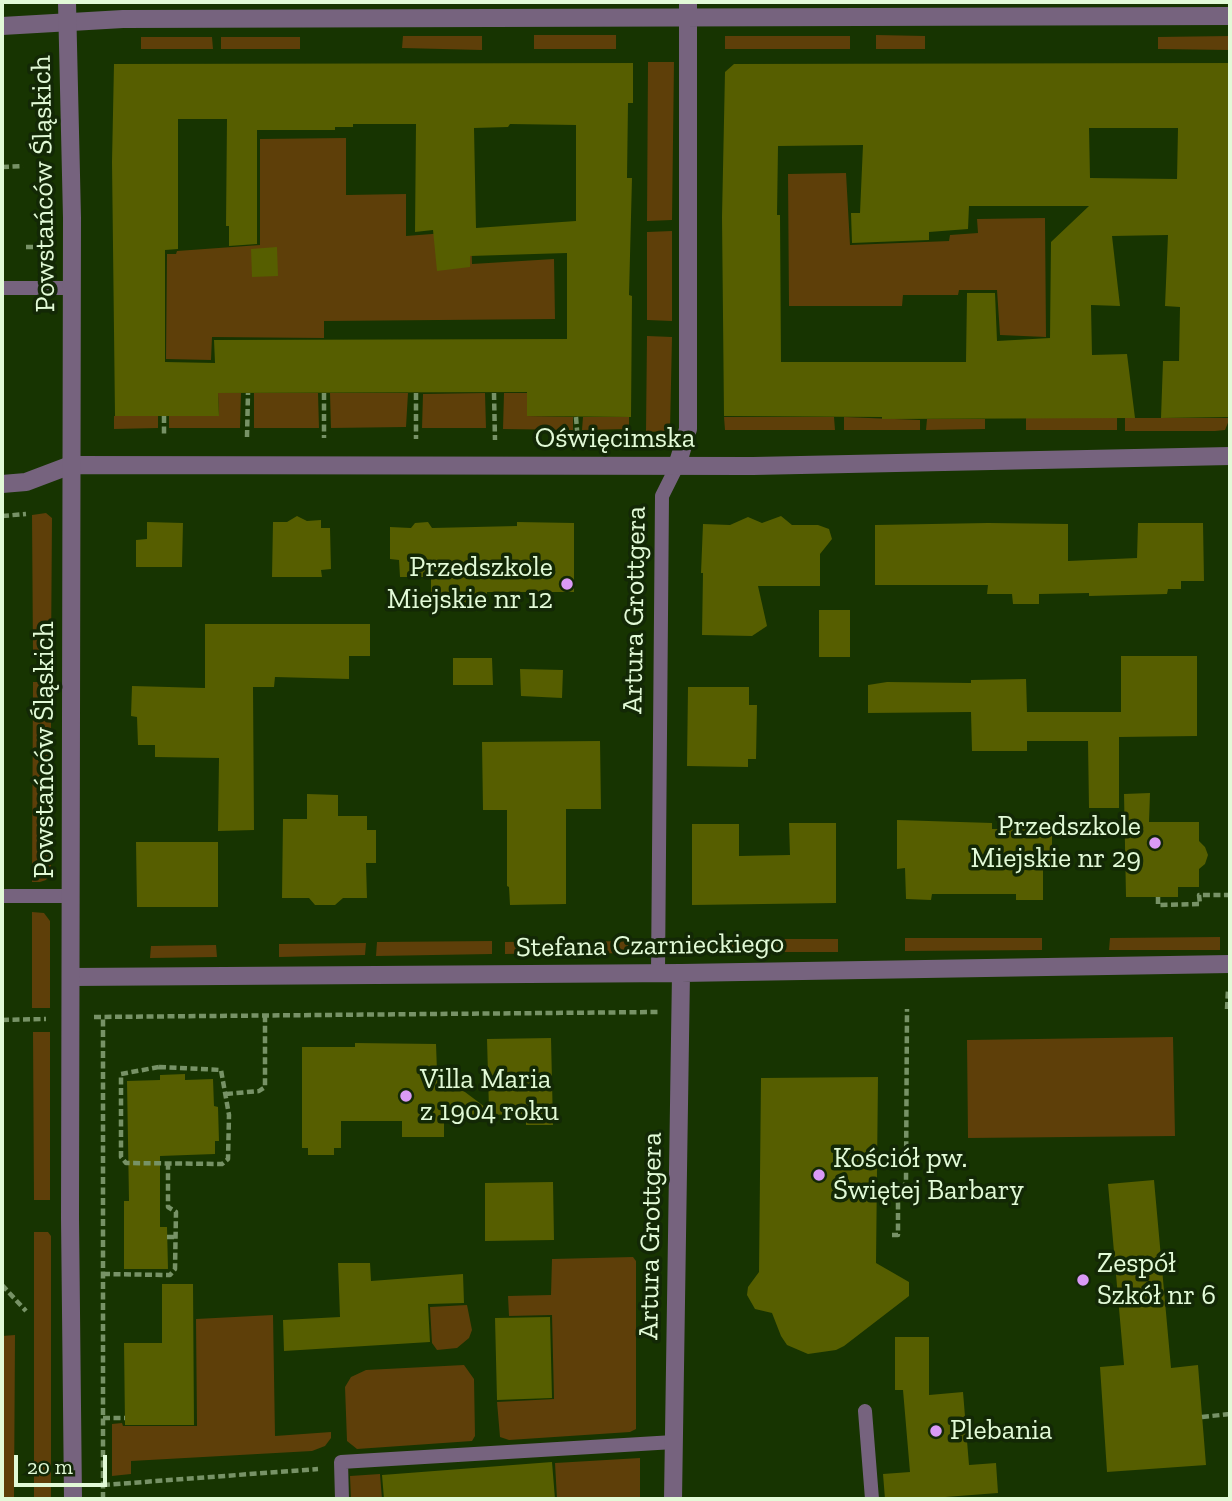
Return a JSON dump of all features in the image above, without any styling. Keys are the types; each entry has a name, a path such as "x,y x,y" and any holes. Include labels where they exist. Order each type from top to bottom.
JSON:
{"street":[{"name":"Powstańców Śląskich","path":"67,2 72,288 73,1499"},
{"path":"2,26 69,20 688,9 1230,16"},
{"name":"Artura Grottgera","path":"677,466 688,429 688,9"},
{"name":"Oświęcimska","path":"2,484 26,482 71,465 830,465 1230,456"},
{"name":"Stefana Czarnieckiego","path":"71,978 681,973 1230,964"},
{"name":"Artura Grottgera","path":"673,1499 681,973"}],"lane":[{"path":"2,288 72,288"},
{"name":"Artura Grottgera","path":"659,972 658,796 662,495 677,466"},
{"path":"2,896 71,897"},
{"path":"865,1411 873,1499"},
{"path":"342,1499 341,1462 674,1442"}],"path":[{"path":"2,167 23,166"},
{"path":"247,437 248,393"},
{"path":"324,393 324,438"},
{"path":"416,393 416,439"},
{"path":"494,393 495,440"},
{"path":"164,416 164,437"},
{"path":"576,416 578,442"},
{"path":"2,516 26,514"},
{"path":"1158,897 1158,905 1200,904 1199,895 1228,895"},
{"path":"892,1235 898,1235 898,1199 906,1182 907,1009"},
{"path":"2,1020 680,1012"},
{"path":"226,1094 259,1091 265,1087 265,1016"},
{"path":"103,1017 103,1499"},
{"path":"159,1067 221,1070 229,1115 228,1159 222,1164 168,1163 126,1163 121,1157 121,1074 159,1067"},
{"path":"103,1274 170,1275 174,1269 176,1213 168,1207 168,1163"},
{"path":"167,1237 176,1237"},
{"path":"2,1285 26,1311"},
{"path":"1202,1417 1230,1414"},
{"path":"103,1418 125,1418"},
{"path":"103,1485 341,1468"}],"shaded area":[{"path":"534,35 616,35 616,49 534,49"},
{"path":"876,35 925,36 925,49 876,49"},
{"path":"403,36 482,36 482,50 402,48"},
{"path":"725,36 850,36 850,49 725,49"},
{"path":"1230,36 1230,50 1158,49 1158,37"},
{"path":"141,37 212,37 213,49 141,49"},
{"path":"221,37 300,37 300,49 221,49"},
{"path":"648,62 674,62 672,220 647,221"},
{"path":"346,138 346,195 406,194 406,236 471,231 472,264 554,259 555,319 324,321 324,338 212,337 211,360 166,359 167,254 260,245 260,139"},
{"path":"846,173 850,245 949,241 950,235 978,233 977,219 1045,218 1046,337 1000,335 997,290 959,290 958,295 903,295 902,306 789,306 788,174"},
{"path":"672,231 672,321 647,320 647,232"},
{"path":"647,336 672,337 670,431 646,432"},
{"path":"218,393 241,393 240,428 169,428 169,416 219,416"},
{"path":"254,393 318,393 319,428 254,428"},
{"path":"330,393 408,393 406,427 331,428"},
{"path":"485,393 486,428 422,428 423,394"},
{"path":"504,393 527,393 527,416 573,417 573,430 503,429"},
{"path":"114,416 158,416 158,428 114,429"},
{"path":"583,417 629,417 629,429 582,430"},
{"path":"724,417 834,417 835,430 725,430"},
{"path":"844,417 920,420 920,430 844,430"},
{"path":"1026,418 1117,418 1117,430 1026,430"},
{"path":"1125,418 1230,418 1225,430 1125,431"},
{"path":"927,419 985,419 985,429 926,430"},
{"path":"46,513 52,518 51,656 33,657 32,515"},
{"path":"33,682 51,682 51,873 46,880 40,882 32,882"},
{"path":"32,912 44,913 50,921 50,1008 32,1008"},
{"path":"1220,937 1220,950 1109,950 1110,938"},
{"path":"905,938 1042,938 1042,950 905,951"},
{"path":"690,939 759,939 760,952 690,952"},
{"path":"766,939 838,939 838,952 765,952"},
{"path":"492,941 492,954 376,956 377,942"},
{"path":"552,941 552,953 505,954 505,942"},
{"path":"634,941 635,953 559,954 559,942"},
{"path":"366,943 365,955 279,957 279,944"},
{"path":"216,945 217,957 150,958 151,946"},
{"path":"33,1032 50,1032 50,1200 34,1200"},
{"path":"1173,1037 1175,1136 968,1138 967,1040"},
{"path":"34,1232 48,1232 51,1236 51,1499 34,1499"},
{"path":"633,1257 636,1261 636,1429 630,1432 509,1440 500,1437 497,1402 554,1399 552,1315 509,1316 508,1296 551,1295 552,1259"},
{"path":"467,1305 472,1330 469,1338 457,1348 437,1350 432,1343 430,1307"},
{"path":"273,1315 275,1436 331,1432 331,1438 325,1446 312,1451 131,1461 131,1474 112,1476 112,1424 197,1426 196,1319"},
{"path":"15,1335 14,1499 2,1499 2,1336"},
{"path":"464,1365 474,1379 475,1436 472,1441 357,1449 347,1441 345,1387 351,1377 366,1370"},
{"path":"640,1458 640,1499 557,1499 555,1463"},
{"path":"380,1474 382,1499 351,1499 350,1476"}],"building":[{"path":"633,63 633,103 628,103 627,178 632,178 629,295 632,296 631,417 527,416 527,392 218,393 219,416 115,416 112,162 114,64","holes":["178,119 227,119 226,226 229,226 229,246 257,244 257,130 335,130 335,127 353,127 353,124 416,124 415,232 433,230 437,271 470,267 470,256 567,253 567,339 214,340 215,363 165,362 165,250 178,249","510,124 576,125 576,221 476,228 474,128 508,127"]},
{"path":"1230,63 1230,417 1161,418 1163,361 1179,361 1180,307 1165,306 1168,235 1112,236 1120,306 1091,305 1092,355 1127,354 1135,418 882,419 724,416 722,217 725,72 734,64","holes":["1089,128 1178,128 1177,179 1090,178","863,145 860,213 851,213 852,243 929,240 929,232 968,229 969,206 1089,206 1051,242 1050,338 997,341 995,293 967,293 966,362 781,362 778,146"]},
{"path":"277,247 278,276 252,277 251,249"},
{"path":"297,516 307,521 321,520 321,528 330,528 331,569 321,570 322,577 272,577 273,522 287,522"},
{"path":"781,516 792,525 818,525 829,529 832,539 820,554 820,586 758,586 767,626 752,636 702,635 703,524 730,525 748,517 762,523"},
{"path":"147,522 183,523 182,567 136,567 136,540 147,539"},
{"path":"428,522 432,528 517,526 517,522 574,523 574,592 487,592 487,604 431,604 431,577 400,577 399,560 390,559 390,527 411,528 415,523"},
{"path":"1138,523 1203,523 1204,581 1181,581 1181,589 1168,589 1167,594 1039,594 1039,604 1013,604 1012,594 987,594 988,585 875,585 875,525 1068,524 1068,561 1137,558"},
{"path":"819,610 850,610 850,657 819,657"},
{"path":"205,624 370,624 370,656 349,656 349,679 275,677 274,687 253,687 254,830 218,831 219,758 155,757 155,745 138,745 137,717 131,716 132,686 205,688"},
{"path":"1121,656 1197,656 1197,736 1119,737 1119,808 1089,808 1088,741 1027,741 1027,751 972,751 971,712 868,713 868,685 887,682 971,683 971,680 1026,679 1027,712 1121,712"},
{"path":"453,658 492,658 493,685 453,685"},
{"path":"520,669 563,670 562,698 521,696"},
{"path":"688,687 749,687 749,705 757,705 756,759 748,759 748,767 687,766"},
{"path":"600,741 601,809 566,809 566,904 510,905 507,886 507,810 483,810 482,742"},
{"path":"1150,793 1149,822 1199,822 1199,841 1208,855 1205,864 1199,869 1199,887 1178,887 1178,897 1126,897 1124,794"},
{"path":"307,794 338,795 338,816 367,816 367,830 376,830 376,863 366,863 367,898 343,898 335,905 315,905 309,898 282,898 283,819 307,819"},
{"path":"897,820 992,823 992,829 1052,829 1052,868 1043,868 1043,900 1016,900 1016,894 932,894 931,900 906,899 905,868 897,869"},
{"path":"789,823 836,823 836,903 692,905 692,824 739,824 739,856 790,855"},
{"path":"136,842 218,842 218,907 137,907"},
{"path":"551,1038 553,1125 526,1125 526,1114 444,1116 444,1137 402,1137 402,1121 341,1121 341,1148 334,1148 334,1155 308,1155 308,1148 302,1148 302,1047 355,1047 355,1043 436,1044 437,1071 489,1110 487,1039"},
{"path":"185,1074 185,1080 213,1079 214,1106 218,1107 219,1141 215,1141 215,1154 160,1156 160,1227 167,1227 168,1269 124,1269 124,1201 129,1201 127,1081 160,1080 160,1075"},
{"name":"Kościół pw. Świętej Barbary","path":"878,1077 876,1263 909,1282 909,1296 844,1346 836,1350 808,1354 787,1345 772,1313 755,1309 747,1295 748,1287 759,1272 761,1078"},
{"path":"1154,1180 1171,1368 1198,1365 1206,1465 1107,1472 1100,1367 1124,1365 1108,1184"},
{"path":"553,1182 554,1240 485,1241 485,1183"},
{"path":"338,1263 370,1263 371,1281 463,1274 464,1303 428,1304 430,1342 284,1351 283,1320 340,1317"},
{"path":"162,1284 193,1284 194,1425 125,1425 124,1343 162,1343"},
{"path":"550,1317 552,1398 497,1400 495,1318"},
{"path":"895,1337 929,1337 929,1395 963,1392 969,1465 996,1463 998,1493 885,1499 883,1474 910,1472 903,1390 895,1390"},
{"path":"552,1462 555,1499 384,1499 382,1475"}],"place":[{"name":"Przedszkole Miejskie nr 12","path":"567,584"},
{"name":"Przedszkole Miejskie nr 29","path":"1155,843"},
{"name":"Villa Maria z 1904 roku","path":"406,1096"},
{"name":"Kościół pw. Świętej Barbary","path":"819,1175"},
{"name":"Zespół Szkół nr 6","path":"1083,1280"},
{"name":"Plebania","path":"936,1431"}]}
